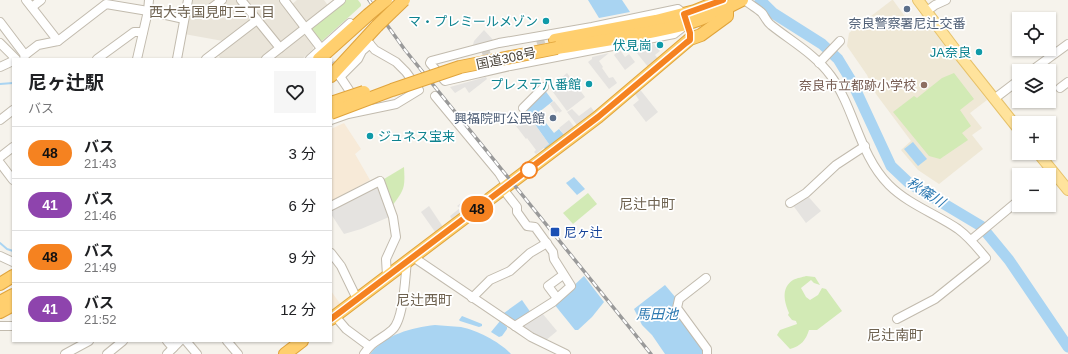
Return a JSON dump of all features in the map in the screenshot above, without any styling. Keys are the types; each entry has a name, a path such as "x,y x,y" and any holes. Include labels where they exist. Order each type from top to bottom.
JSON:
{"highway":[{"path":"335,74 386,0"},
{"path":"372,20 392,0"},
{"path":"323,54 404,0"},
{"name":"国道308号","path":"332,112 460,68 656,21 686,19 725,4 744,0"},
{"path":"333,317 505,188 537,158 598,117 690,40 701,35 727,16 725,4"},
{"path":"686,19 690,33 690,40"},
{"name":"国道308号","path":"332,103 451,62 556,44"},
{"path":"0,302 12,279"},
{"path":"0,312 12,306"},
{"path":"285,354 301,342"}],"main road":[{"path":"918,0 1012,121"},
{"path":"1056,178 1068,190"}],"street":[{"path":"26,0 58,41"},
{"path":"32,7 41,0"},
{"path":"137,58 148,11 149,0"},
{"path":"176,58 188,0"},
{"path":"187,9 206,12 222,0"},
{"path":"241,0 280,48"},
{"path":"284,0 323,54"},
{"path":"267,58 305,28 330,3 341,0"},
{"path":"744,0 762,13 768,24 826,68 842,93 872,161 881,176 890,186 904,197 959,230 971,240 986,258 935,299 897,320"},
{"path":"927,11 946,0"},
{"path":"0,22 25,57 38,45 58,41 106,2 184,19"},
{"path":"678,9 686,19 674,34 510,66 445,82 430,63 454,54 499,43 592,27 678,9"},
{"path":"207,58 257,20"},
{"path":"313,58 323,54 350,23 351,24"},
{"path":"98,58 134,32 143,32"},
{"path":"820,62 840,42"},
{"path":"0,43 15,58"},
{"path":"332,120 348,114 364,111 396,104 419,90 406,72 396,62 375,50 369,43 362,51 358,59 335,74 364,111"},
{"path":"1041,64 1068,44"},
{"path":"0,67 12,61"},
{"path":"1060,88 1068,82"},
{"path":"994,99 1012,85"},
{"path":"523,108 544,87"},
{"path":"435,96 500,173 505,188 517,207 517,212 527,226 535,227 547,243 553,252 554,259 571,286 553,302 515,326"},
{"path":"0,120 12,111"},
{"path":"790,203 806,193 836,166 865,146"},
{"path":"0,157 12,149"},
{"path":"0,163 12,179"},
{"path":"332,205 380,181 393,217 396,237 386,259 387,276"},
{"path":"971,240 1012,206"},
{"path":"472,298 490,280 510,271 530,253 547,243"},
{"path":"332,253 341,266 357,299"},
{"path":"0,256 12,262"},
{"path":"364,354 369,346 393,330 401,316 410,259 531,336 566,354"},
{"path":"557,298 548,286 563,275"},
{"path":"706,278 679,299 677,308 707,349 707,354"},
{"path":"333,317 369,346"},
{"path":"0,326 12,326"},
{"path":"65,354 87,342"},
{"path":"107,354 122,342"},
{"path":"168,342 173,348"},
{"path":"167,354 179,342"},
{"path":"187,342 197,354"},
{"path":"228,342 238,354"}],"shaded area":[{"path":"191,0 216,0 204,8 193,6 191,4"},
{"path":"226,0 239,0 251,16 251,20 223,41 184,34 189,15 192,12 209,13"},
{"path":"245,0 281,0 299,25 299,30 283,42 278,41"},
{"path":"297,0 324,0 329,7 306,25 291,5"},
{"name":"奈良市立都跡小学校","path":"892,0 911,25 922,15 987,100 970,113 982,128 972,135 983,149 939,184 918,170 901,150 911,141 876,94 867,75 847,46 849,33"},
{"path":"254,25 259,26 274,45 273,49 262,58 220,58 217,54"},
{"path":"484,30 494,41 473,45 474,41"},
{"path":"302,35 307,36 313,43 313,49 303,58 272,58"},
{"path":"654,44 660,51 655,55 659,60 649,68 636,52 638,47"},
{"path":"620,50 625,57 629,54 635,62 625,70 614,55"},
{"path":"609,53 599,61 609,78 613,77 617,83 609,89 588,62 592,59 592,57"},
{"path":"567,73 585,97 567,111 550,88"},
{"path":"486,77 487,79 469,93 465,87 455,93 450,87"},
{"path":"638,87 658,112 646,122 633,105 639,100 633,91"},
{"path":"554,101 562,111 559,113 558,111 556,113 550,104"},
{"path":"591,107 596,114 580,129 567,112 572,109 579,116"},
{"path":"526,112 549,144 536,154 534,152 536,150 513,122"},
{"path":"569,120 575,128 565,136 559,128"},
{"path":"344,123 361,149 355,154 370,180 332,201 332,129"},
{"path":"376,186 380,187 389,217 361,229 344,234 332,216 332,209"},
{"path":"806,194 821,211 806,223 792,204"},
{"path":"469,197 477,207 454,223 450,216 460,208 457,206"},
{"path":"429,206 445,230 438,236 421,212"},
{"path":"332,292 341,305 332,311"},
{"path":"542,313 557,331 545,341 518,326"}],"green space":[{"path":"345,0 358,0 361,6 322,41 318,40 309,28"},
{"path":"954,73 974,99 960,110 971,126 962,133 968,140 940,159 929,156 893,112 914,96 917,98 942,78"},
{"path":"404,167 403,188 400,196 392,206 384,179"},
{"path":"588,193 597,204 573,224 563,213"},
{"path":"806,276 815,277 820,285 811,280 801,288 806,297 810,300 818,295 822,288 826,289 842,311 817,330 809,330 802,342 790,349 777,335 780,330 797,324 796,321 792,320 788,315 789,313 785,299 785,291 789,283 793,280"}],"water":[{"path":"588,0 622,0 630,12 599,18"},
{"path":"544,89 553,101 538,113 554,133 559,129 565,136 546,150 544,148 549,144 527,113 527,110"},
{"path":"913,142 927,159 918,166 904,149"},
{"path":"574,177 585,189 577,195 566,183"},
{"path":"584,276 604,302 592,317 578,330 575,330 554,304"},
{"name":"馬田池","path":"665,285 676,298 704,350 704,354 665,354 652,335 642,325 634,309"},
{"path":"522,300 531,313 516,323 504,313"},
{"path":"462,316 482,324 482,326 479,327 460,321 459,320"},
{"path":"500,321 507,327 507,329 502,336 499,337 491,332"},
{"path":"435,325 461,327 474,331 495,341 511,354 370,354 376,347 391,337 408,330"}],"waterway":[{"name":"秋篠川","path":"760,0 773,13 822,44 838,59 852,82 891,166 909,183 981,226 1009,260 1068,347"},
{"path":"0,84 12,83"},
{"path":"0,243 7,249 12,251"}],"tunnel":[{"path":"539,37 545,55"},
{"path":"484,47 491,66"},
{"path":"332,64 339,74"}],"railway":[{"path":"369,0 405,50 651,354"}],"bus line":[{"name":"48","path":"332,318 598,117 664,60 690,40 690,33 684,14 723,0"}],"place":[{"name":"奈良警察署尼辻交番","path":"907,9"},
{"name":"マ・プレミールメゾン","path":"546,21"},
{"name":"伏見崗","path":"660,45"},
{"name":"JA奈良","path":"979,52"},
{"name":"プレステ八番館","path":"589,84"},
{"name":"奈良市立都跡小学校","path":"924,85"},
{"name":"興福院町公民館","path":"553,118"},
{"name":"ジュネス宝来","path":"370,136"},
{"name":"尼ヶ辻","path":"555,232"}],"district":[{"name":"西大寺国見町三丁目","path":"212,12"},
{"name":"尼辻中町","path":"647,204"},
{"name":"尼辻西町","path":"424,300"},
{"name":"尼辻南町","path":"895,335"}]}
